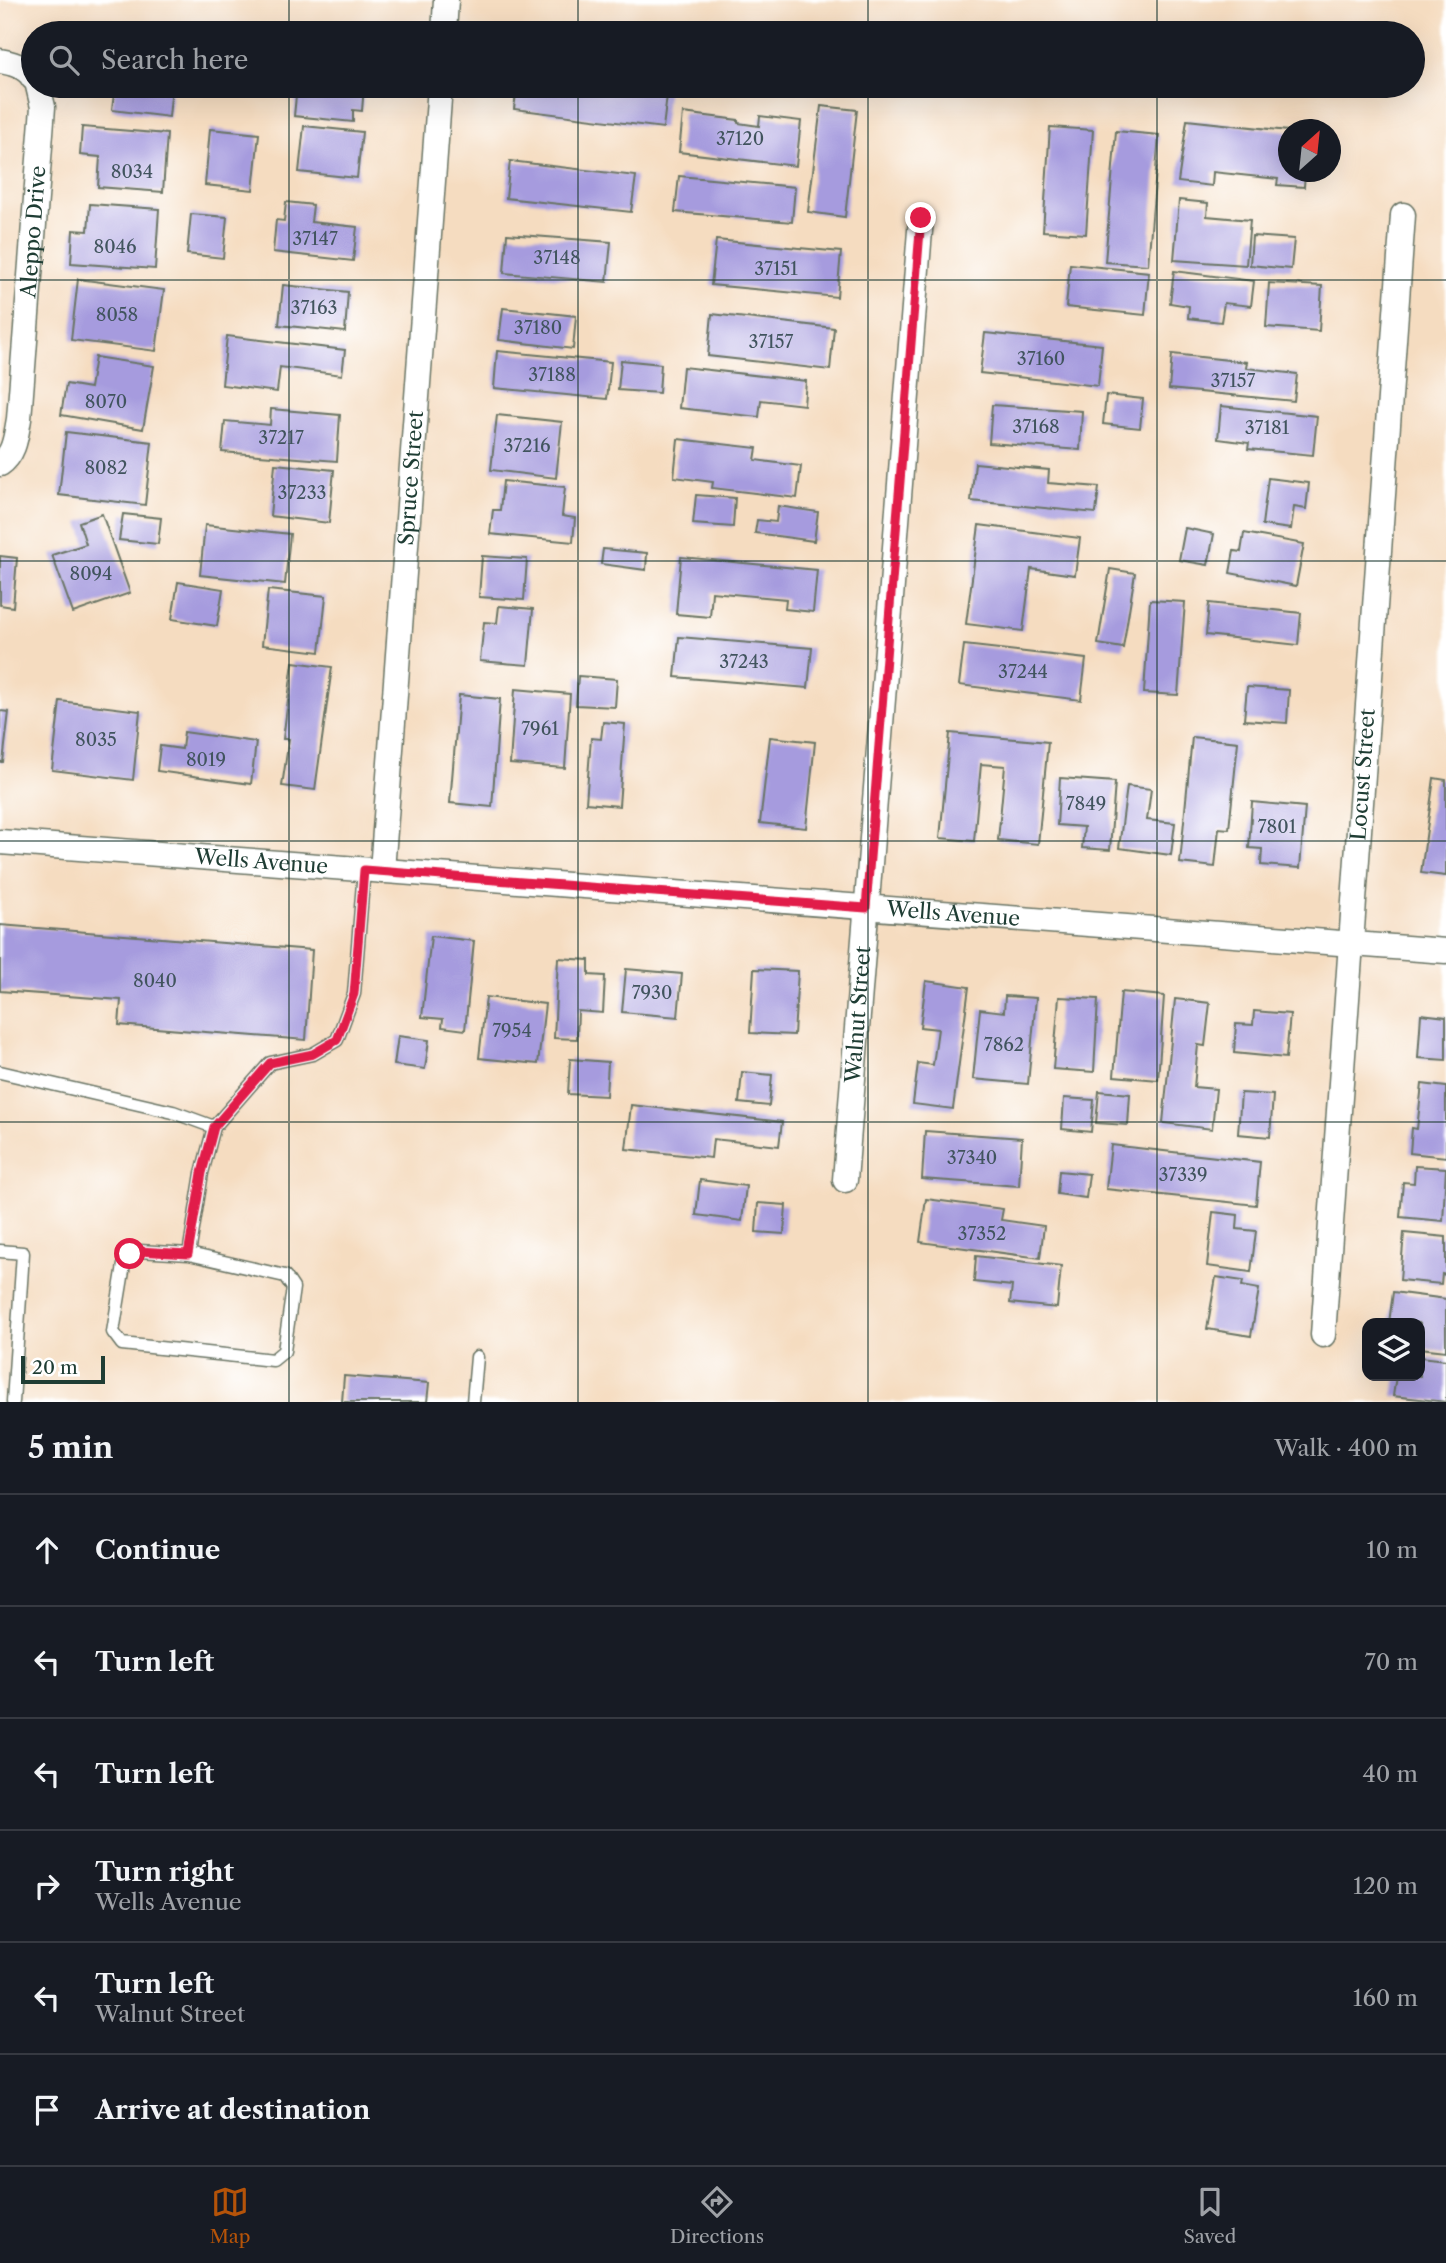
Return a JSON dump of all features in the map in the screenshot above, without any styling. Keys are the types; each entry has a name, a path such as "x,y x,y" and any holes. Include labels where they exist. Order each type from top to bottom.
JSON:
{"street":[{"path":"445,21 446,0"},
{"path":"0,61 21,68"},
{"name":"Aleppo Drive","path":"3,462 15,443 19,419 43,107 41,98"},
{"name":"Spruce Street","path":"373,871 439,98"},
{"name":"Locust Street","path":"1323,1335 1403,215"},
{"name":"Walnut Street","path":"845,1181 921,218"},
{"name":"Wells Avenue","path":"0,842 1446,951"}],"lane":[{"path":"188,1254 202,1173 214,1127 270,1063 313,1054 337,1040 354,994 373,871"},
{"path":"0,1072 173,1112 214,1127"},
{"path":"0,1251 23,1253 13,1402"},
{"path":"139,1251 188,1254 285,1276 293,1288 284,1351 273,1360 122,1344 113,1332 124,1265 130,1254 139,1251"},
{"path":"473,1402 477,1357"}],"building":[{"path":"114,98 171,98 169,117 112,110"},
{"path":"296,98 363,98 362,111 353,110 353,122 294,116"},
{"path":"515,98 667,98 663,128 514,109"},
{"path":"821,106 857,110 845,217 808,212"},
{"path":"683,113 738,120 738,123 759,126 760,116 801,121 796,166 679,152"},
{"path":"1187,120 1278,130 1278,179 1213,172 1212,186 1178,182"},
{"path":"304,126 362,132 357,178 299,172"},
{"path":"82,127 167,134 163,192 98,187 100,157 80,155"},
{"path":"1050,127 1093,130 1086,234 1043,231"},
{"path":"210,129 259,134 253,190 205,185"},
{"path":"1116,131 1159,135 1148,265 1105,262"},
{"path":"510,161 636,176 631,212 506,198"},
{"path":"679,176 795,187 792,222 675,212"},
{"path":"1278,179 1278,182 1304,182 1304,187 1277,185"},
{"path":"1179,200 1208,203 1207,216 1250,220 1246,265 1174,260"},
{"path":"286,202 313,205 311,222 357,227 353,261 273,252 276,220 284,221"},
{"path":"90,204 159,209 155,269 71,263 73,230 88,231"},
{"path":"191,214 227,217 223,258 187,254"},
{"path":"507,234 611,242 607,282 504,273"},
{"path":"1252,236 1294,239 1291,269 1250,265"},
{"path":"716,240 841,252 837,297 711,285"},
{"path":"1070,264 1149,272 1145,315 1066,307"},
{"path":"1174,271 1254,281 1251,306 1224,303 1221,322 1188,318 1189,306 1170,303"},
{"path":"78,279 164,290 156,351 71,340"},
{"path":"1269,283 1322,286 1319,331 1266,327"},
{"path":"283,285 348,292 345,332 279,325"},
{"path":"503,308 576,316 573,349 499,340"},
{"path":"712,314 834,328 830,370 708,356"},
{"path":"985,333 1102,345 1098,386 980,373"},
{"path":"227,336 345,350 342,375 280,367 277,392 222,385"},
{"path":"497,351 611,362 607,399 494,388"},
{"path":"1172,354 1247,362 1246,368 1297,374 1294,401 1169,389"},
{"path":"95,357 154,366 143,429 61,415 66,384 90,388"},
{"path":"621,360 661,364 659,393 618,390"},
{"path":"683,367 806,381 804,405 761,400 759,417 679,408"},
{"path":"1106,395 1143,399 1140,428 1103,424"},
{"path":"992,405 1082,411 1080,450 989,443"},
{"path":"1221,406 1317,416 1313,455 1248,449 1249,443 1218,439"},
{"path":"271,409 340,415 337,461 222,452 225,421 270,425"},
{"path":"497,415 562,422 556,478 491,470"},
{"path":"66,432 152,442 145,505 59,495"},
{"path":"678,439 757,448 755,460 801,466 797,498 712,488 713,482 674,477"},
{"path":"975,463 1049,470 1048,483 1099,487 1096,513 971,501"},
{"path":"275,464 334,470 329,523 270,516"},
{"path":"1268,478 1309,483 1306,509 1294,507 1291,529 1262,525"},
{"path":"503,481 565,487 562,516 575,518 573,542 490,534 493,510 500,510"},
{"path":"696,495 735,498 733,527 693,524"},
{"path":"778,506 818,512 814,541 755,533 757,520 776,522"},
{"path":"102,514 130,593 73,613 52,555 86,544 79,522"},
{"path":"123,514 161,518 158,544 119,540"},
{"path":"205,525 290,534 285,584 200,575"},
{"path":"979,525 1080,538 1075,575 1031,569 1023,631 966,624"},
{"path":"1185,528 1214,534 1208,565 1179,560"},
{"path":"1244,533 1304,544 1296,586 1230,573 1234,551 1241,552"},
{"path":"603,549 647,553 646,570 601,564"},
{"path":"0,556 17,558 13,607 0,605"},
{"path":"482,556 527,559 524,600 479,597"},
{"path":"681,557 817,570 813,612 785,609 786,599 712,592 710,617 676,614"},
{"path":"1110,569 1135,573 1123,648 1098,644"},
{"path":"178,582 223,589 217,626 172,619"},
{"path":"268,590 326,596 320,652 262,645"},
{"path":"1150,600 1185,602 1178,695 1144,693"},
{"path":"1209,603 1301,613 1298,645 1206,635"},
{"path":"499,606 533,609 528,665 480,661 484,622 497,623"},
{"path":"679,637 812,648 808,688 675,677"},
{"path":"964,645 1086,659 1081,700 959,685"},
{"path":"293,662 332,667 315,790 282,786 289,739 283,739"},
{"path":"578,676 617,679 615,707 576,705"},
{"path":"1247,687 1289,690 1287,723 1244,720"},
{"path":"515,689 570,694 565,768 510,764"},
{"path":"459,695 500,699 492,807 450,803"},
{"path":"60,701 140,711 133,780 52,770"},
{"path":"0,711 9,712 3,762 0,762"},
{"path":"603,722 625,724 619,806 586,803 591,738 601,739"},
{"path":"184,732 256,742 251,784 157,771 160,746 182,749"},
{"path":"950,733 1048,742 1038,844 998,840 1005,766 981,764 974,841 940,838"},
{"path":"770,737 815,742 806,828 760,823"},
{"path":"1192,737 1238,742 1229,829 1219,828 1215,867 1180,863"},
{"path":"1060,778 1115,782 1110,850 1082,848 1084,827 1057,825"},
{"path":"1434,778 1446,780 1446,876 1421,873"},
{"path":"1127,786 1151,789 1147,820 1175,823 1171,855 1119,848"},
{"path":"1252,802 1305,807 1300,868 1261,865 1262,849 1249,848"},
{"path":"0,925 312,950 306,1040 119,1025 121,1000 0,991"},
{"path":"431,936 474,941 465,1030 442,1027 443,1019 422,1017"},
{"path":"558,958 589,960 589,975 605,976 603,1013 578,1011 577,1039 554,1038"},
{"path":"626,969 682,974 678,1017 622,1012"},
{"path":"754,969 798,971 794,1035 750,1033"},
{"path":"926,981 969,987 953,1109 913,1104 918,1063 933,1065 938,1029 920,1027"},
{"path":"1121,992 1164,996 1158,1080 1114,1076"},
{"path":"1005,996 1036,998 1028,1084 973,1079 980,1009 1004,1012"},
{"path":"486,997 545,1004 538,1064 479,1058"},
{"path":"1059,997 1098,999 1094,1072 1053,1069"},
{"path":"1175,999 1210,1003 1205,1046 1198,1045 1194,1087 1216,1089 1212,1129 1163,1123"},
{"path":"1254,1011 1290,1014 1286,1058 1234,1053 1236,1024 1253,1025"},
{"path":"1421,1014 1446,1017 1446,1060 1418,1058"},
{"path":"398,1036 429,1040 425,1069 394,1065"},
{"path":"570,1059 608,1062 606,1096 568,1094"},
{"path":"742,1072 772,1075 769,1106 739,1103"},
{"path":"1422,1084 1446,1087 1446,1157 1410,1153 1412,1128 1417,1129"},
{"path":"1099,1091 1130,1094 1128,1125 1096,1123"},
{"path":"1241,1093 1273,1095 1270,1137 1238,1134"},
{"path":"1064,1098 1094,1100 1091,1132 1062,1129"},
{"path":"631,1105 782,1122 779,1146 713,1139 711,1158 626,1149"},
{"path":"925,1131 1022,1138 1019,1186 922,1179"},
{"path":"1111,1145 1260,1162 1256,1205 1106,1189"},
{"path":"1415,1166 1446,1168 1443,1221 1400,1217 1403,1182 1414,1183"},
{"path":"1059,1171 1089,1174 1086,1198 1057,1194"},
{"path":"700,1180 746,1186 742,1221 696,1215"},
{"path":"926,1199 1003,1209 1001,1220 1044,1226 1040,1258 920,1242"},
{"path":"758,1203 786,1205 784,1234 756,1232"},
{"path":"1213,1212 1238,1215 1237,1229 1256,1231 1251,1272 1207,1266"},
{"path":"1404,1233 1446,1237 1446,1275 1442,1274 1441,1284 1400,1280"},
{"path":"976,1256 1061,1266 1057,1308 1010,1303 1012,1286 974,1282"},
{"path":"1216,1277 1243,1281 1242,1286 1259,1289 1251,1336 1207,1329"},
{"path":"1393,1292 1446,1299 1446,1351 1425,1349 1425,1318 1390,1318"},
{"path":"1425,1358 1446,1360 1446,1402 1393,1396 1395,1381 1425,1381"},
{"path":"344,1376 429,1383 427,1402 342,1402"}],"route":[{"path":"130,1254 139,1251 188,1254 202,1173 214,1127 270,1063 313,1054 337,1040 354,994 364,870 866,908 921,218"}]}
